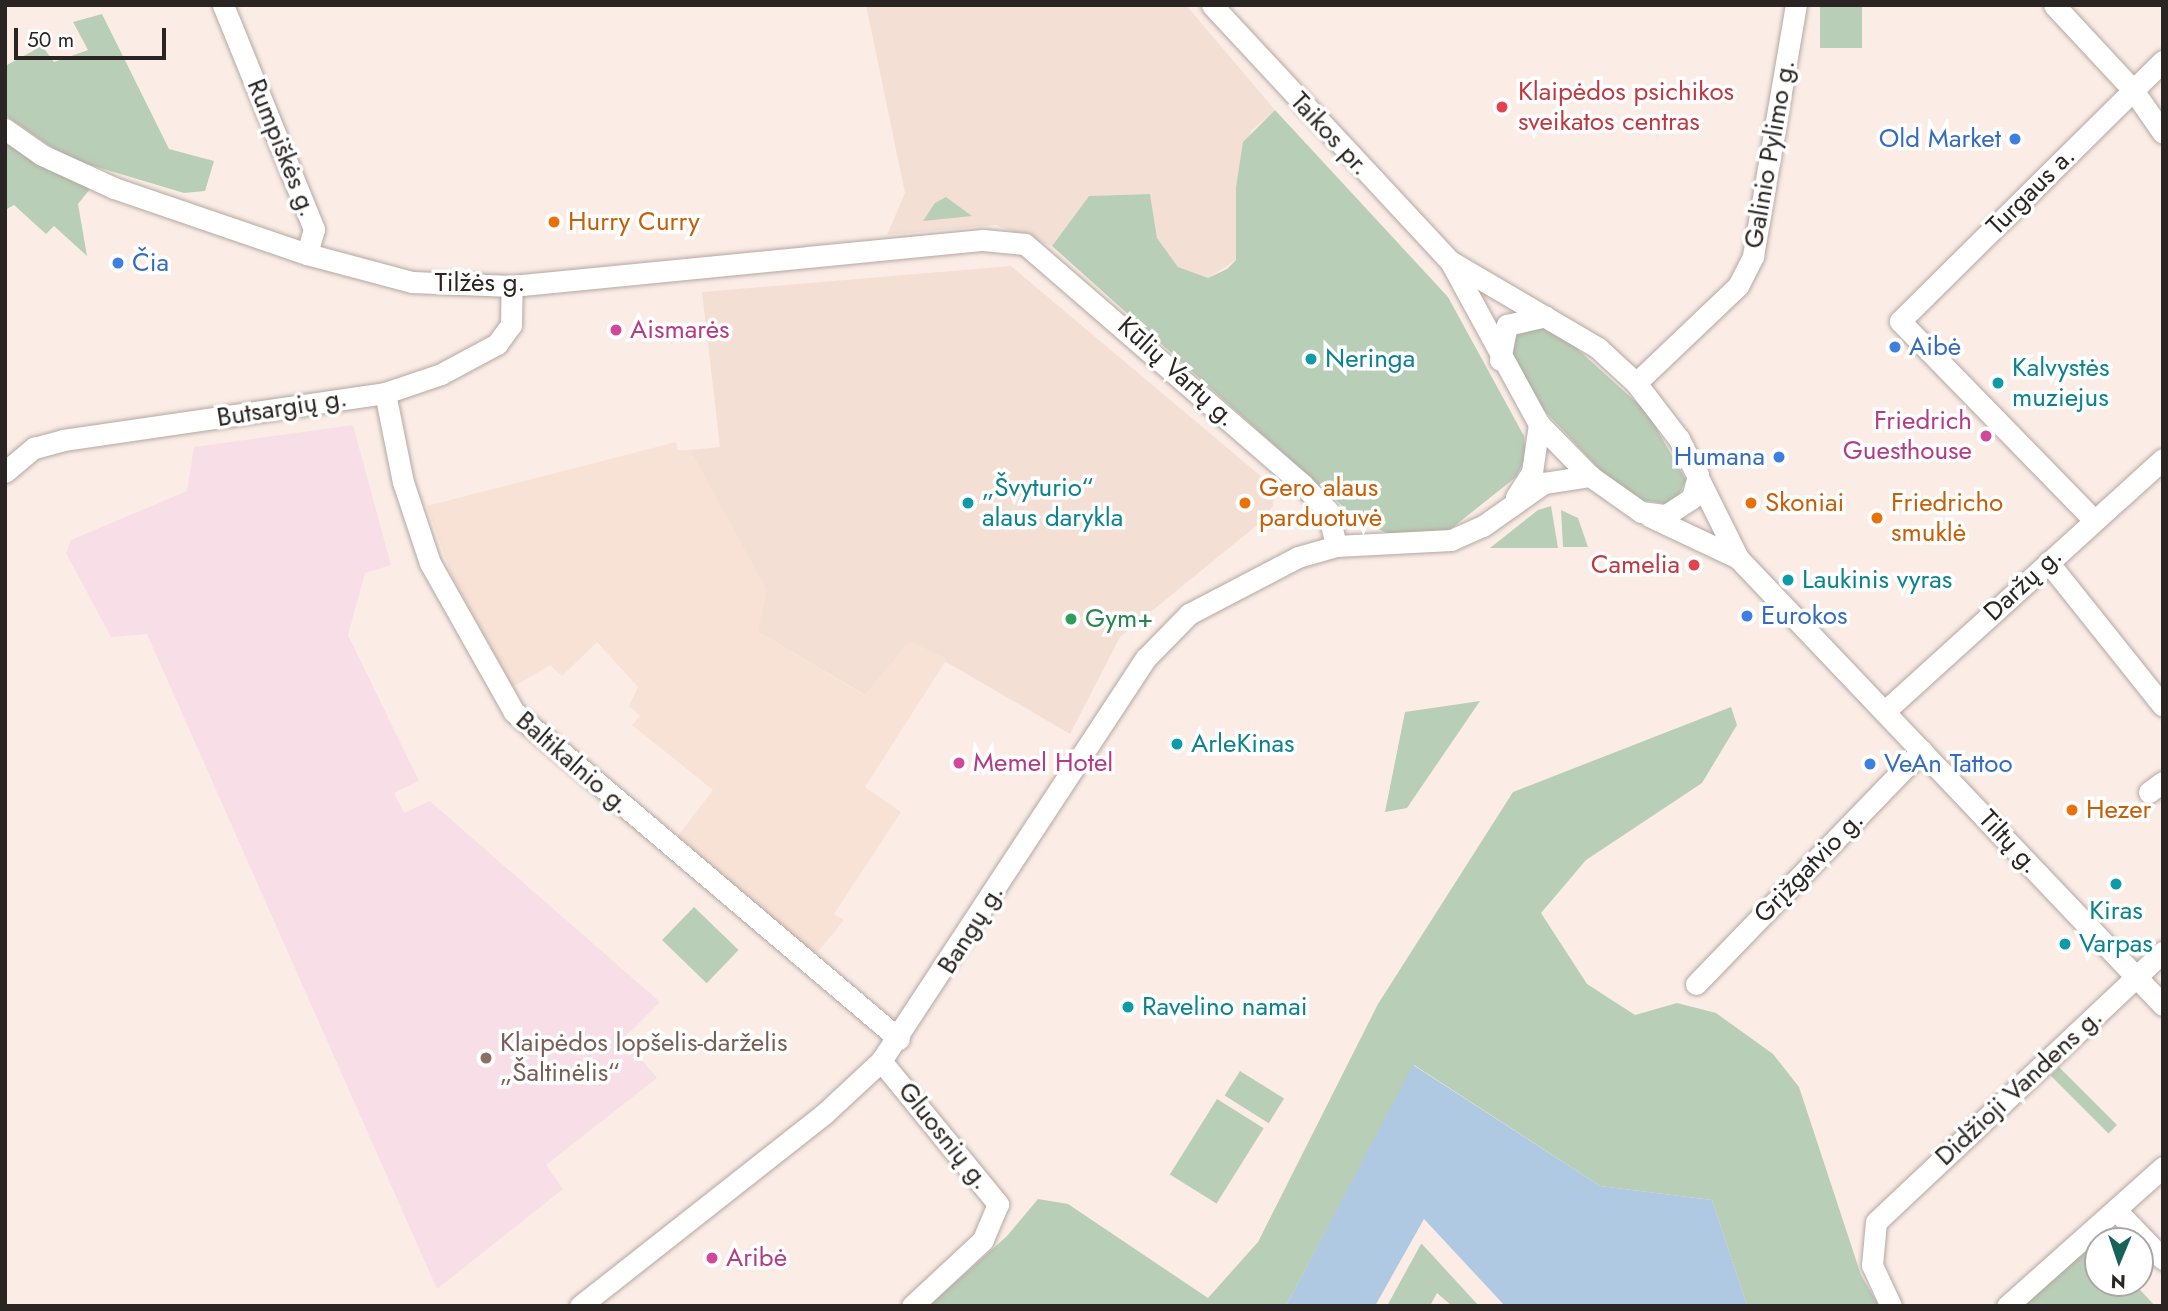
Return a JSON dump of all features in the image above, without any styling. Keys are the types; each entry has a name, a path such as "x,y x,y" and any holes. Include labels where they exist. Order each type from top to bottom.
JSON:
{"street":[{"name":"Rumpiškės g.","path":"223,5 314,229 307,254"},
{"name":"Taikos pr.","path":"1212,5 1450,261 1500,360 1539,424"},
{"name":"Galinio Pylimo g.","path":"1636,383 1738,286 1753,256 1796,5"},
{"path":"2059,7 2133,90 2146,116 2163,133"},
{"name":"Turgaus a.","path":"2092,518 1900,321 2163,61"},
{"name":"Tilžės g.","path":"5,129 75,172 307,254 412,282 512,286 983,240"},
{"name":"Kūlių Vartų g.","path":"983,240 1025,244 1151,347 1328,511 1336,546"},
{"name":"Taikos pr.","path":"1450,261 1598,348 1636,383"},
{"name":"Butsargių g.","path":"5,472 34,448 63,440 385,393 498,344 511,325 512,286"},
{"path":"1500,360 1507,324 1545,316"},
{"name":"Tiltų g.","path":"1636,383 1662,412 1698,475 1738,558 2163,1005"},
{"name":"Baltikalnio g.","path":"385,393 403,482 430,563 514,712 899,1039"},
{"name":"Tiltų g.","path":"1539,424 1590,476 1641,512 1738,558"},
{"path":"1512,505 1532,471 1539,424"},
{"name":"Daržų g.","path":"1885,712 2092,518 2163,458"},
{"path":"1641,512 1666,515 1683,509 1698,475"},
{"path":"1336,546 1451,540 1544,483 1590,476"},
{"name":"Bangų g.","path":"580,1306 824,1114 881,1061 899,1039 1146,658 1221,592 1336,546"},
{"path":"2048,562 2163,706"},
{"name":"Grįžgatvio g.","path":"1696,984 1923,750"},
{"name":"Didžioji Vandens g.","path":"1891,1306 1872,1265 1876,1222 2163,952"},
{"name":"Gluosnių g.","path":"881,1061 998,1204 983,1240 912,1306"},
{"path":"2007,1306 2163,1167"},
{"path":"2116,1210 2163,1259"}],"shaded area":[{"path":"866,5 1186,5 1275,110 1251,131 1236,187 1236,260 1208,278 1178,267 1157,238 1150,194 1089,196 1052,246 996,225 887,235 905,193"},
{"path":"1011,266 1275,488 1273,506 1256,526 1120,637 1070,734 910,641 865,695 758,632 766,590 690,450 720,447 702,292"},
{"path":"353,425 391,565 365,573 348,635 419,781 394,793 404,813 430,801 660,1002 624,1038 657,1078 546,1165 563,1189 437,1289 147,634 111,637 66,553 71,540 187,491 194,447"},
{"path":"676,442 677,450 690,450 767,590 758,632 864,695 910,641 947,659 865,787 901,812 834,914 844,920 816,954 674,841 713,790 632,725 640,716 629,706 638,687 597,642 562,676 550,665 513,687 452,576 427,506"}],"green space":[{"path":"1820,5 1862,5 1862,48 1820,48"},
{"path":"102,14 169,149 214,161 205,191 184,193 67,158 5,115 5,66 42,46 54,62 88,50 73,22"},
{"path":"1275,110 1448,297 1524,436 1526,457 1516,477 1447,532 1391,535 1357,519 1052,246 1089,196 1150,194 1157,238 1178,267 1208,278 1227,269 1236,260 1236,187 1243,142"},
{"path":"5,143 90,189 78,204 87,256 54,226 46,234 14,205 5,210"},
{"path":"946,197 972,216 923,221 935,203"},
{"path":"1540,326 1573,345 1647,412 1686,480 1674,505 1642,500 1603,473 1543,409 1511,353 1518,332"},
{"path":"1551,506 1558,548 1490,548 1538,510"},
{"path":"1561,510 1578,518 1588,547 1563,547"},
{"path":"1480,701 1407,808 1385,812 1405,712"},
{"path":"1731,707 1737,725 1702,783 1586,860 1541,913 1587,984 1635,1015 1677,1003 1716,1013 1773,1054 1799,1087 1861,1275 1879,1306 1747,1306 1712,1200 1600,1186 1414,1065 1286,1306 929,1306 1007,1236 1038,1199 1068,1204 1208,1298 1258,1242 1378,1004 1513,792"},
{"path":"694,907 739,950 707,983 662,940"},
{"path":"2059,1067 2117,1125 2108,1133 2051,1075"},
{"path":"1240,1071 1284,1099 1269,1123 1225,1096"},
{"path":"1217,1099 1264,1128 1216,1204 1170,1174"},
{"path":"1421,1244 1479,1306 1452,1306 1437,1293 1430,1306 1387,1306"},
{"path":"2084,1251 2084,1297 2147,1297 2155,1306 2024,1306"}],"water":[{"path":"1413,1065 1600,1186 1712,1200 1747,1306 1505,1306 1424,1219 1375,1306 1286,1306"}],"place":[{"name":"Klaipėdos psichikos sveikatos centras","path":"1502,107"},
{"name":"Old Market","path":"2015,139"},
{"name":"Hurry Curry","path":"554,222"},
{"name":"Čia","path":"118,263"},
{"name":"Aismarės","path":"616,330"},
{"name":"Aibė","path":"1895,347"},
{"name":"Neringa","path":"1311,359"},
{"name":"Kalvystės muziejus","path":"1998,383"},
{"name":"Friedrich Guesthouse","path":"1986,436"},
{"name":"Humana","path":"1779,457"},
{"name":"„Švyturio“ alaus darykla","path":"968,503"},
{"name":"Gero alaus parduotuvė","path":"1245,503"},
{"name":"Skoniai","path":"1751,503"},
{"name":"Friedricho smuklė","path":"1877,518"},
{"name":"Camelia","path":"1694,565"},
{"name":"Laukinis vyras","path":"1788,580"},
{"name":"Eurokos","path":"1747,616"},
{"name":"Gym+","path":"1071,619"},
{"name":"ArleKinas","path":"1177,744"},
{"name":"Memel Hotel","path":"959,763"},
{"name":"VeAn Tattoo","path":"1870,764"},
{"name":"Hezer","path":"2072,810"},
{"name":"Kiras","path":"2116,884"},
{"name":"Varpas","path":"2065,944"},
{"name":"Ravelino namai","path":"1128,1007"},
{"name":"Klaipėdos lopšelis-darželis „Šaltinėlis“","path":"486,1058"},
{"name":"Aribė","path":"712,1258"}]}
